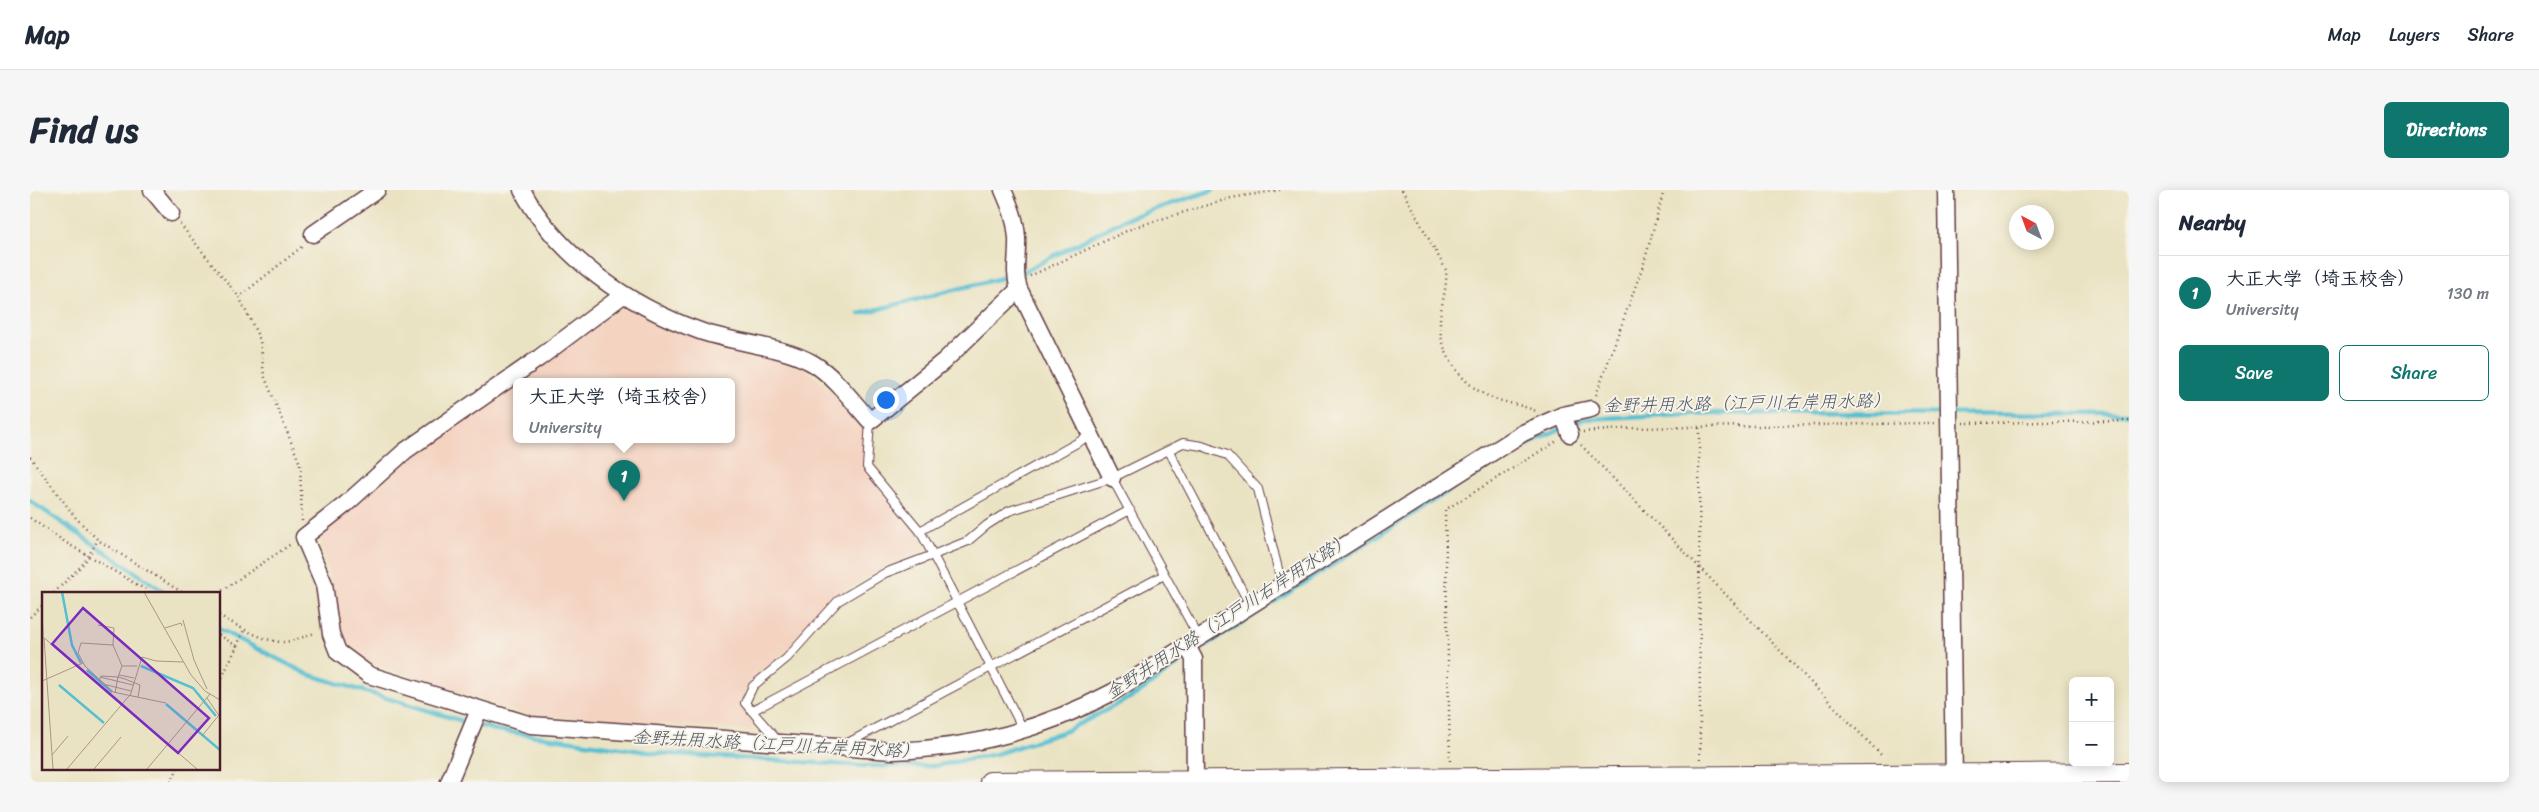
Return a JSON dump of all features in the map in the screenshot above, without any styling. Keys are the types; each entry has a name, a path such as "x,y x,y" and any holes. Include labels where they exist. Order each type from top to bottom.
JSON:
{"street":[{"path":"152,190 171,213"},
{"path":"313,234 377,190"},
{"path":"522,190 546,226 583,263 623,295 700,331 769,348 814,364 870,420 944,361 1017,279"},
{"path":"1003,190 1013,210 1017,238 1017,279 1112,478"},
{"path":"1946,190 1951,403 1954,778"},
{"path":"623,295 539,358 405,451 346,504 304,536 324,584 330,628 338,652 369,674 531,725 893,751 935,749 1004,737 1093,702 1193,647 1250,605 1523,433 1556,417 1591,409"},
{"path":"1556,417 1570,434"},
{"path":"1193,647 1195,781"},
{"path":"449,782 479,710"},
{"path":"990,782 1895,774 1954,778 2129,774"}],"lane":[{"path":"870,420 867,467 920,531 1024,730"},
{"path":"920,531 1091,435"},
{"path":"781,744 745,703 753,686 787,658 838,601 885,573 968,542 987,525 1009,511 1112,478 1183,443 1202,446 1227,455 1258,489 1282,585"},
{"path":"1169,451 1250,605"},
{"path":"1112,478 1164,575 1193,647"},
{"path":"752,711 1130,510"},
{"path":"838,748 1164,575"}],"path":[{"path":"30,193 33,190"},
{"path":"1017,279 1135,226 1231,198 1280,190"},
{"path":"1402,190 1446,270 1447,280 1440,326 1442,339 1457,370 1478,391 1490,398 1522,405 1556,417"},
{"path":"1591,409 1644,263 1664,190"},
{"path":"171,213 239,297 260,340 264,375 300,464 304,536 220,592"},
{"path":"239,297 307,243 313,234"},
{"path":"1450,778 1445,510 1570,434 1635,428 1951,422 2129,421"},
{"path":"1699,428 1700,776"},
{"path":"1570,434 1894,768 1895,774"},
{"path":"30,457 76,518 98,540 181,592"},
{"path":"30,518 88,556 149,592"},
{"path":"55,592 84,563 98,540"},
{"path":"30,618 42,606"},
{"path":"220,616 244,630 277,642 286,642 330,628"},
{"path":"220,682 244,630"},
{"path":"220,636 237,646"},
{"path":"171,782 177,770"}],"shaded area":[{"path":"620,309 630,310 715,342 805,369 819,380 866,428 864,468 919,537 925,550 884,567 833,596 786,651 749,683 739,704 754,723 749,730 537,716 513,710 377,665 359,657 341,636 337,623 333,587 319,535 407,461 513,384 513,443 735,443 735,378 523,378"}],"waterway":[{"path":"1021,273 1125,219 1213,190"},
{"path":"859,314 1013,275"},
{"name":"金野井用水路（江戸川右岸用水路）","path":"1194,653 1456,486 1541,437 1585,419 1703,413 2129,414"},
{"name":"金野井用水路（江戸川右岸用水路）","path":"30,501 165,592"},
{"name":"金野井用水路（江戸川右岸用水路）","path":"220,630 307,674 469,723"},
{"name":"金野井用水路（江戸川右岸用水路）","path":"477,725 496,730 655,753 865,766 934,766 996,754 1066,731 1137,694 1188,657"}],"place":[{"name":"大正大学（埼玉校舎）","path":"624,501"}]}
